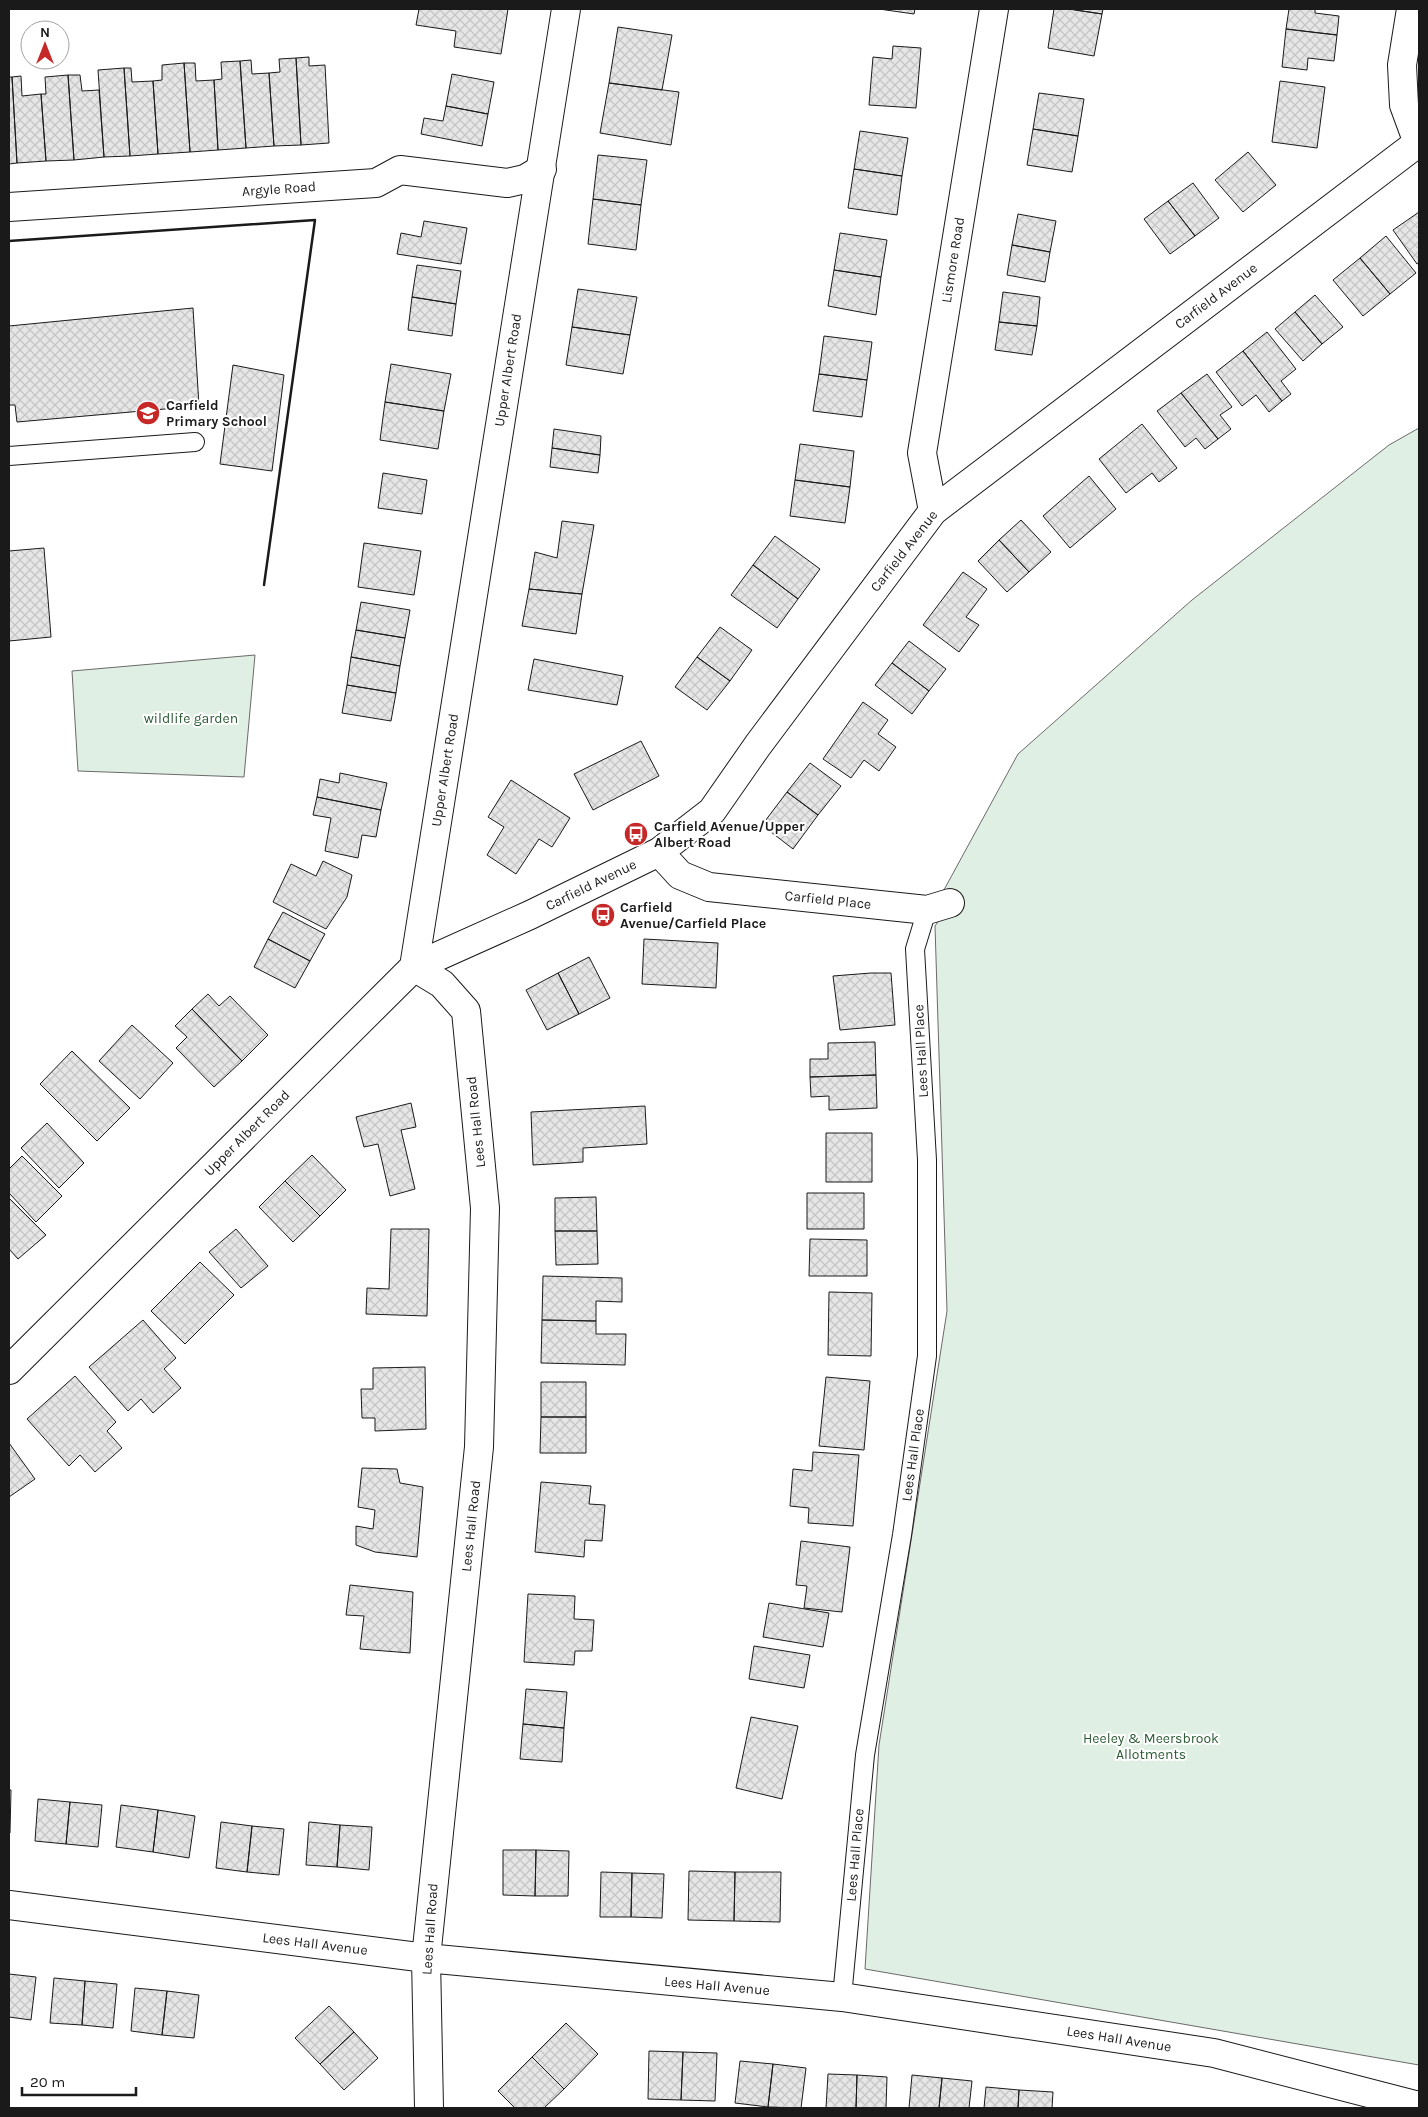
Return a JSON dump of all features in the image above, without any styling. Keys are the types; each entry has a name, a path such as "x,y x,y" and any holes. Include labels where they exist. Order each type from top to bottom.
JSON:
{"street":[{"name":"Upper Albert Road","path":"9,1370 414,967 566,9"},
{"name":"Lismore Road","path":"933,511 922,453 994,9"},
{"path":"1411,9 1402,65 1404,105 1419,143"},
{"name":"Carfield Avenue","path":"414,967 530,915 659,852 712,811 758,745 933,511 1419,143"},
{"name":"Argyle Road","path":"9,207 376,183 400,170 507,183 525,180 542,169"},
{"name":"Carfield Place","path":"659,852 680,875 709,888 939,907"},
{"name":"Lees Hall Road","path":"414,967 442,984 466,1011 485,1208 479,1447 426,1958 429,2108"},
{"name":"Lees Hall Avenue","path":"9,1905 426,1958 842,1997 1214,2053 1419,2106"}],"lane":[{"path":"9,456 195,442"},
{"name":"Lees Hall Place","path":"842,1997 865,1755 902,1535 927,1356 927,1160 915,949 939,907"}],"green space":[{"name":"Heeley & Meersbrook Allotments","path":"1419,428 1419,2065 865,1969 879,1745 947,1311 935,926 950,904 939,899 1018,754 1192,600 1389,445"},
{"name":"wildlife garden","path":"255,655 244,777 78,771 72,671"}],"building":[{"path":"419,9 508,9 501,54 454,47 456,31 416,25"},
{"path":"879,9 915,9 914,14"},
{"path":"1054,9 1069,9 1102,14 1094,56 1048,48"},
{"path":"1069,9 1103,9 1102,14"},
{"path":"1289,9 1315,9 1315,13 1339,16 1337,35 1286,29"},
{"path":"618,27 672,35 662,90 609,83"},
{"path":"1286,29 1337,35 1334,61 1308,58 1307,70 1282,67"},
{"path":"893,46 921,48 916,108 869,105 873,57 892,59"},
{"path":"309,57 309,66 325,65 329,143 301,145 296,58"},
{"path":"296,58 301,145 274,146 269,73 280,72 279,59"},
{"path":"251,60 252,74 269,73 274,146 246,148 240,61"},
{"path":"240,61 246,148 218,150 214,80 222,79 221,62"},
{"path":"184,63 190,152 158,154 153,81 162,80 162,65"},
{"path":"184,63 195,63 196,81 214,80 218,150 190,152"},
{"path":"124,68 130,156 104,157 98,70"},
{"path":"124,68 131,68 132,82 153,81 158,154 130,156"},
{"path":"452,74 494,82 488,114 446,106"},
{"path":"68,75 74,160 46,161 41,94 46,94 45,77"},
{"path":"68,75 80,75 82,91 99,90 104,157 74,160"},
{"path":"21,76 22,96 41,94 46,161 17,163 12,77"},
{"path":"9,77 12,77 17,163 9,164"},
{"path":"1280,81 1325,87 1317,148 1272,142"},
{"path":"609,83 679,92 671,145 600,133"},
{"path":"1039,93 1084,99 1078,136 1033,129"},
{"path":"446,106 488,114 482,146 421,134 424,118 443,121"},
{"path":"1033,129 1078,136 1072,172 1027,165"},
{"path":"860,131 908,138 902,176 854,169"},
{"path":"1248,152 1276,185 1243,212 1215,180"},
{"path":"598,155 647,160 641,205 593,199"},
{"path":"854,169 902,176 897,215 848,208"},
{"path":"1193,183 1219,218 1195,236 1168,201"},
{"path":"593,199 641,205 636,250 588,244"},
{"path":"1168,201 1195,236 1170,254 1144,219"},
{"path":"1419,212 1419,263 1417,264 1393,230"},
{"path":"1018,214 1056,221 1050,252 1012,245"},
{"path":"424,221 467,228 461,264 397,254 401,233 421,237"},
{"path":"840,233 887,240 881,277 834,270"},
{"path":"1386,236 1416,273 1390,294 1360,258"},
{"path":"1012,245 1050,252 1045,282 1007,275"},
{"path":"1360,258 1390,294 1363,316 1333,280"},
{"path":"417,265 461,271 456,304 412,297"},
{"path":"834,270 881,277 876,315 828,306"},
{"path":"578,289 637,297 630,335 572,327"},
{"path":"1003,292 1040,297 1037,326 999,322"},
{"path":"1315,295 1343,327 1322,344 1295,312"},
{"path":"412,297 456,304 452,336 408,330"},
{"path":"193,308 199,406 17,422 15,405 9,405 9,326"},
{"path":"1295,312 1322,344 1303,361 1275,329"},
{"path":"999,322 1037,326 1032,355 995,350"},
{"path":"572,327 630,335 623,374 566,365"},
{"path":"1267,332 1296,369 1281,381 1291,394 1282,401 1243,351"},
{"path":"824,336 872,342 867,380 819,374"},
{"path":"1243,351 1282,401 1269,412 1256,395 1242,406 1216,372"},
{"path":"391,364 451,374 444,411 385,402"},
{"path":"233,365 284,375 272,471 220,464"},
{"path":"819,374 867,380 862,417 813,411"},
{"path":"1207,374 1232,407 1220,415 1231,429 1218,439 1181,393"},
{"path":"1181,393 1218,439 1205,449 1196,438 1185,447 1157,411"},
{"path":"385,402 444,411 438,449 380,440"},
{"path":"1142,424 1177,468 1159,482 1152,473 1126,493 1099,459"},
{"path":"554,429 601,436 600,455 552,448"},
{"path":"800,444 854,451 850,487 795,480"},
{"path":"552,448 600,455 598,473 550,467"},
{"path":"383,473 427,480 422,514 378,508"},
{"path":"1089,476 1116,509 1070,548 1043,516"},
{"path":"795,480 850,487 845,523 790,516"},
{"path":"1021,520 1051,552 1029,572 999,540"},
{"path":"562,521 594,525 582,594 529,589 535,552 557,558"},
{"path":"775,536 820,569 798,599 753,565"},
{"path":"999,540 1029,572 1007,592 978,561"},
{"path":"364,543 421,551 414,595 358,587"},
{"path":"44,548 51,637 9,641 9,551"},
{"path":"753,565 798,599 777,628 731,595"},
{"path":"963,572 987,589 966,617 979,625 959,652 923,625"},
{"path":"529,589 582,594 576,634 522,626"},
{"path":"361,602 410,610 405,638 356,630"},
{"path":"720,627 752,650 730,681 697,657"},
{"path":"356,630 405,638 400,666 351,657"},
{"path":"909,641 946,669 929,691 892,663"},
{"path":"351,657 400,666 396,693 347,685"},
{"path":"697,657 730,681 707,710 675,687"},
{"path":"534,659 623,676 617,705 528,690"},
{"path":"892,663 929,691 912,714 875,685"},
{"path":"347,685 396,693 391,721 342,713"},
{"path":"863,702 888,720 878,734 896,747 879,771 864,760 851,778 823,759"},
{"path":"641,741 659,776 593,810 574,774"},
{"path":"810,763 841,786 818,815 787,792"},
{"path":"340,773 387,783 381,810 317,797 320,779 339,783"},
{"path":"511,780 570,818 552,847 539,839 516,874 487,855 504,827 488,817"},
{"path":"787,792 818,815 793,849 762,825"},
{"path":"317,797 381,810 376,837 362,835 358,858 325,851 331,818 313,815"},
{"path":"323,861 352,875 347,897 326,929 273,902 291,864 316,876"},
{"path":"283,912 325,934 310,961 268,939"},
{"path":"268,939 310,961 295,988 254,967"},
{"path":"644,939 718,943 716,988 642,984"},
{"path":"589,957 610,998 579,1014 558,973"},
{"path":"558,973 579,1014 547,1030 526,990"},
{"path":"891,973 895,1025 840,1030 833,976"},
{"path":"208,994 219,1006 230,996 268,1035 242,1061 192,1009"},
{"path":"192,1009 242,1061 214,1087 176,1048 187,1037 175,1026"},
{"path":"132,1025 173,1063 140,1099 99,1061"},
{"path":"875,1042 876,1075 810,1077 810,1059 828,1059 828,1043"},
{"path":"72,1051 130,1108 97,1141 40,1084"},
{"path":"876,1075 877,1108 829,1110 829,1096 811,1097 810,1077"},
{"path":"411,1103 416,1127 401,1130 415,1189 390,1196 378,1144 364,1147 356,1117"},
{"path":"645,1106 647,1144 583,1148 583,1162 533,1165 531,1112"},
{"path":"47,1123 84,1163 59,1188 21,1148"},
{"path":"826,1133 872,1133 872,1182 826,1182"},
{"path":"312,1155 346,1190 320,1216 285,1181"},
{"path":"22,1156 62,1196 36,1222 9,1193 9,1169"},
{"path":"285,1181 320,1216 293,1242 259,1207"},
{"path":"807,1193 864,1193 864,1229 807,1229"},
{"path":"596,1197 597,1231 555,1231 555,1198"},
{"path":"9,1198 46,1235 18,1259 9,1249"},
{"path":"236,1229 268,1266 241,1288 209,1252"},
{"path":"391,1229 429,1229 427,1316 366,1314 367,1288 389,1289"},
{"path":"555,1231 597,1231 598,1264 556,1265"},
{"path":"810,1239 867,1240 867,1276 809,1276"},
{"path":"200,1262 234,1295 185,1344 151,1311"},
{"path":"543,1276 622,1278 622,1302 596,1301 596,1321 542,1320"},
{"path":"829,1292 872,1293 871,1356 828,1355"},
{"path":"143,1320 176,1358 164,1369 181,1388 153,1413 141,1399 128,1411 89,1367"},
{"path":"542,1320 596,1321 596,1334 626,1334 625,1365 541,1363"},
{"path":"425,1367 426,1429 375,1431 375,1418 362,1418 361,1389 373,1389 373,1368"},
{"path":"75,1376 116,1422 107,1431 122,1448 95,1472 80,1455 69,1466 27,1419"},
{"path":"826,1377 870,1381 864,1450 819,1446"},
{"path":"541,1382 586,1382 586,1417 541,1417"},
{"path":"541,1417 586,1417 586,1453 540,1453"},
{"path":"9,1443 35,1479 9,1497"},
{"path":"813,1452 859,1455 853,1526 808,1523 809,1508 790,1506 793,1469 812,1471"},
{"path":"362,1468 397,1469 400,1483 423,1487 417,1557 375,1552 356,1545 356,1526 373,1529 375,1510 358,1507"},
{"path":"541,1482 591,1486 589,1504 605,1505 602,1541 585,1540 584,1557 535,1552"},
{"path":"801,1541 850,1547 842,1612 804,1608 807,1586 796,1585"},
{"path":"350,1585 413,1592 410,1653 360,1649 364,1616 346,1615"},
{"path":"528,1594 575,1596 574,1619 594,1620 592,1651 575,1651 574,1665 524,1662"},
{"path":"769,1603 829,1613 823,1647 763,1637"},
{"path":"754,1646 810,1655 804,1688 749,1679"},
{"path":"526,1689 567,1692 564,1728 523,1724"},
{"path":"751,1717 798,1726 782,1799 736,1788"},
{"path":"523,1724 564,1728 562,1762 520,1759"},
{"path":"9,1790 11,1790 10,1833 9,1833"},
{"path":"38,1799 70,1802 66,1844 35,1841"},
{"path":"70,1802 102,1805 98,1847 66,1844"},
{"path":"121,1805 158,1810 153,1852 116,1847"},
{"path":"158,1810 195,1816 189,1858 153,1852"},
{"path":"221,1822 252,1826 247,1872 216,1868"},
{"path":"309,1822 340,1825 337,1867 306,1865"},
{"path":"340,1825 372,1827 369,1870 337,1867"},
{"path":"252,1826 284,1829 279,1875 247,1872"},
{"path":"503,1850 536,1850 535,1896 503,1895"},
{"path":"536,1850 569,1851 568,1896 535,1896"},
{"path":"689,1871 735,1872 734,1921 688,1920"},
{"path":"601,1872 632,1873 631,1917 600,1917"},
{"path":"735,1872 781,1872 780,1922 734,1921"},
{"path":"632,1873 664,1874 662,1918 631,1917"},
{"path":"9,1974 36,1977 31,2020 9,2017"},
{"path":"54,1978 85,1981 82,2025 50,2023"},
{"path":"85,1981 117,1984 113,2028 82,2025"},
{"path":"135,1988 167,1991 162,2035 131,2031"},
{"path":"167,1991 199,1995 194,2038 162,2035"},
{"path":"329,2006 354,2032 320,2064 295,2038"},
{"path":"566,2023 598,2054 564,2089 532,2057"},
{"path":"354,2032 378,2058 344,2090 320,2064"},
{"path":"649,2051 683,2052 681,2100 648,2099"},
{"path":"683,2052 717,2053 715,2101 681,2100"},
{"path":"532,2057 564,2089 544,2108 515,2108 498,2091"},
{"path":"740,2061 773,2064 768,2107 735,2103"},
{"path":"773,2064 806,2068 801,2108 768,2107"},
{"path":"828,2074 857,2075 856,2108 826,2108"},
{"path":"857,2075 887,2077 886,2108 856,2108"},
{"path":"912,2075 942,2078 939,2108 909,2108"},
{"path":"942,2078 972,2081 969,2108 939,2108"},
{"path":"986,2087 1019,2090 1018,2108 984,2108"},
{"path":"1019,2090 1053,2092 1052,2108 1018,2108"}],"wall":[{"path":"9,241 315,220 264,585"}],"place":[{"name":"Carfield Primary School","path":"148,413"},
{"name":"Carfield Avenue/Upper Albert Road","path":"636,834"},
{"name":"Carfield Avenue/Carfield Place","path":"603,915"}]}
